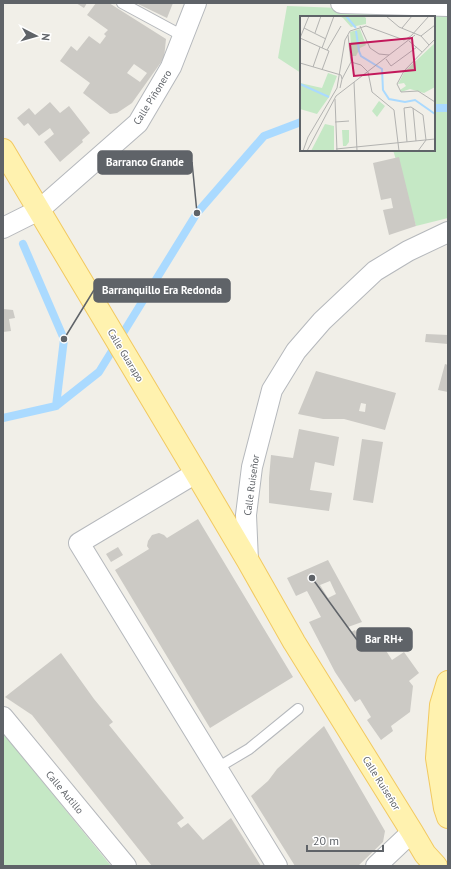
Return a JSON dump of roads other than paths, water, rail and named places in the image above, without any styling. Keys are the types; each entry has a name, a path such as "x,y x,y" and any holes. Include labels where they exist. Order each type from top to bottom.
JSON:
{"main road":[{"name":"Calle Guarapo","path":"3,150 248,561"},
{"name":"Calle Ruiseñor","path":"248,561 294,642 425,854 436,866"},
{"path":"448,682 441,706 437,758 445,808 448,817"}],"street":[{"name":"Calle Piñonero","path":"3,228 40,210 138,123 171,67 196,3"},
{"path":"341,3 448,6"},
{"name":"Calle Ruiseñor","path":"248,561 246,515 252,467 272,390 296,351 322,321 375,271 408,251 448,232"},
{"path":"196,473 79,543 277,866"},
{"name":"Calle Autillo","path":"3,717 126,866"},
{"path":"376,866 412,832"}],"lane":[{"path":"122,3 183,36"},
{"path":"217,768 249,749 298,709"}],"waterway":[{"path":"435,108 448,108"},
{"path":"3,418 56,406 99,372 197,213 264,136 300,122"},
{"path":"23,244 64,339 56,406"}],"place":[{"name":"Barranco Grande","path":"197,213"},
{"name":"Barranquillo Era Redonda","path":"64,339"},
{"name":"Bar RH+","path":"312,578"}]}
